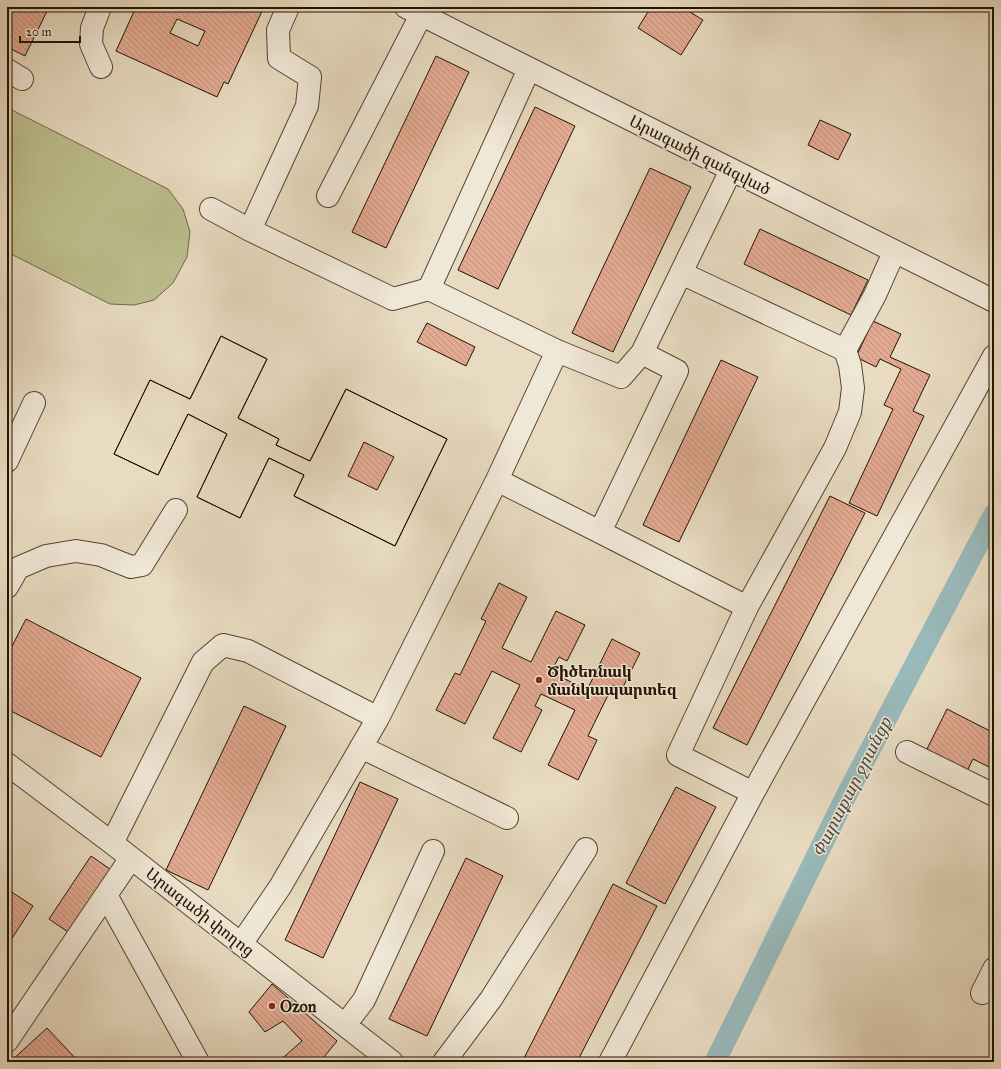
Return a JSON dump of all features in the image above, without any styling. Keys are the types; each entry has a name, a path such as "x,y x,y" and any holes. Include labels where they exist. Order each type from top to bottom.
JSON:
{"street":[{"path":"100,7 92,28 90,44 102,67"},
{"path":"250,230 307,106 310,77 279,58 278,30 288,7"},
{"path":"328,196 413,11"},
{"name":"Արագածի զանգված","path":"413,11 994,301"},
{"path":"429,289 529,69"},
{"path":"211,209 250,230 393,299 429,289 557,351 621,377 642,353 731,170"},
{"path":"753,793 678,755 747,607 836,448 850,412 853,388 846,350 875,294 894,252"},
{"path":"681,273 846,350"},
{"path":"241,944 280,888 378,718 496,480 557,351"},
{"path":"600,532 677,371 642,353"},
{"path":"610,1062 753,793 994,356"},
{"path":"7,461 34,403"},
{"path":"496,480 747,607"},
{"path":"7,587 12,565 46,556 76,551 101,555 131,567 142,565 176,510"},
{"path":"112,843 203,662 223,645 248,652 378,718"},
{"path":"361,747 507,818"},
{"path":"906,752 994,795"},
{"name":"Արագածի փողոց","path":"7,764 112,843 392,1062"},
{"path":"444,1062 491,999 586,848"},
{"path":"344,1025 364,1000 433,851"},
{"path":"7,1041 131,858"},
{"path":"106,895 198,1062"},
{"path":"982,993 994,969"}],"green space":[{"path":"7,109 10,109 168,189 183,209 190,232 187,257 173,283 154,300 134,305 110,304 7,252"}],"building":[{"path":"7,7 49,7 25,56 7,47"},
{"path":"136,7 264,7 228,84 224,82 217,97 116,51","holes":["177,19 205,31 198,46 170,33"]},
{"path":"651,7 682,7 703,20 681,55 638,28"},
{"path":"436,56 469,72 386,248 352,232"},
{"path":"535,107 575,126 498,289 458,270"},
{"path":"820,120 851,134 838,160 808,145"},
{"path":"650,168 691,187 613,352 572,333"},
{"path":"760,229 868,280 851,315 744,264"},
{"path":"873,321 901,334 890,357 930,375 913,411 924,416 877,516 849,503 893,409 884,405 901,369 880,359 876,367 856,357"},
{"path":"427,323 475,347 466,366 417,342"},
{"path":"221,336 267,359 238,418 279,439 276,445 310,461 346,389 447,439 395,546 294,496 304,475 269,458 240,518 197,497 227,434 188,414 158,475 114,454 150,380 190,399","holes":["364,442 394,457 377,490 348,476"]},
{"path":"221,336 267,359 238,418 279,439 276,445 310,461 346,389 447,439 395,546 294,496 304,475 269,458 240,518 197,497 227,434 188,414 158,475 114,454 150,380 190,399"},
{"path":"721,360 758,377 679,542 643,525"},
{"path":"830,496 865,513 747,745 713,728"},
{"name":"Ծիծեռնակ մանկապարտեզ","path":"499,583 527,597 502,648 531,662 556,611 585,625 567,661 559,657 551,672 587,690 612,639 640,653 622,689 613,685 588,736 597,740 578,780 548,765 575,710 541,694 535,706 542,710 521,752 493,738 520,685 492,671 465,724 436,710 455,673 460,675 486,621 481,619"},
{"path":"26,619 141,678 101,757 7,709 7,656"},
{"path":"244,706 286,726 208,890 166,870"},
{"path":"947,709 994,733 994,763 991,768 973,759 965,775 924,755"},
{"path":"360,782 398,799 323,958 285,940"},
{"path":"676,787 716,807 665,904 626,883"},
{"path":"91,856 110,869 68,932 49,919"},
{"path":"466,858 503,876 427,1036 389,1019"},
{"path":"613,884 657,906 577,1062 522,1062"},
{"path":"7,889 33,906 7,946"},
{"path":"272,984 337,1041 320,1062 278,1062 302,1041 283,1021 265,1032 249,1012"},
{"path":"47,1028 79,1062 10,1062"}],"waterway":[{"name":"Փարաքար ջրանցք","path":"715,1062 848,792 994,514"}],"place":[{"name":"Ծիծեռնակ մանկապարտեզ","path":"539,680"},
{"name":"Ozon","path":"272,1006"}]}
